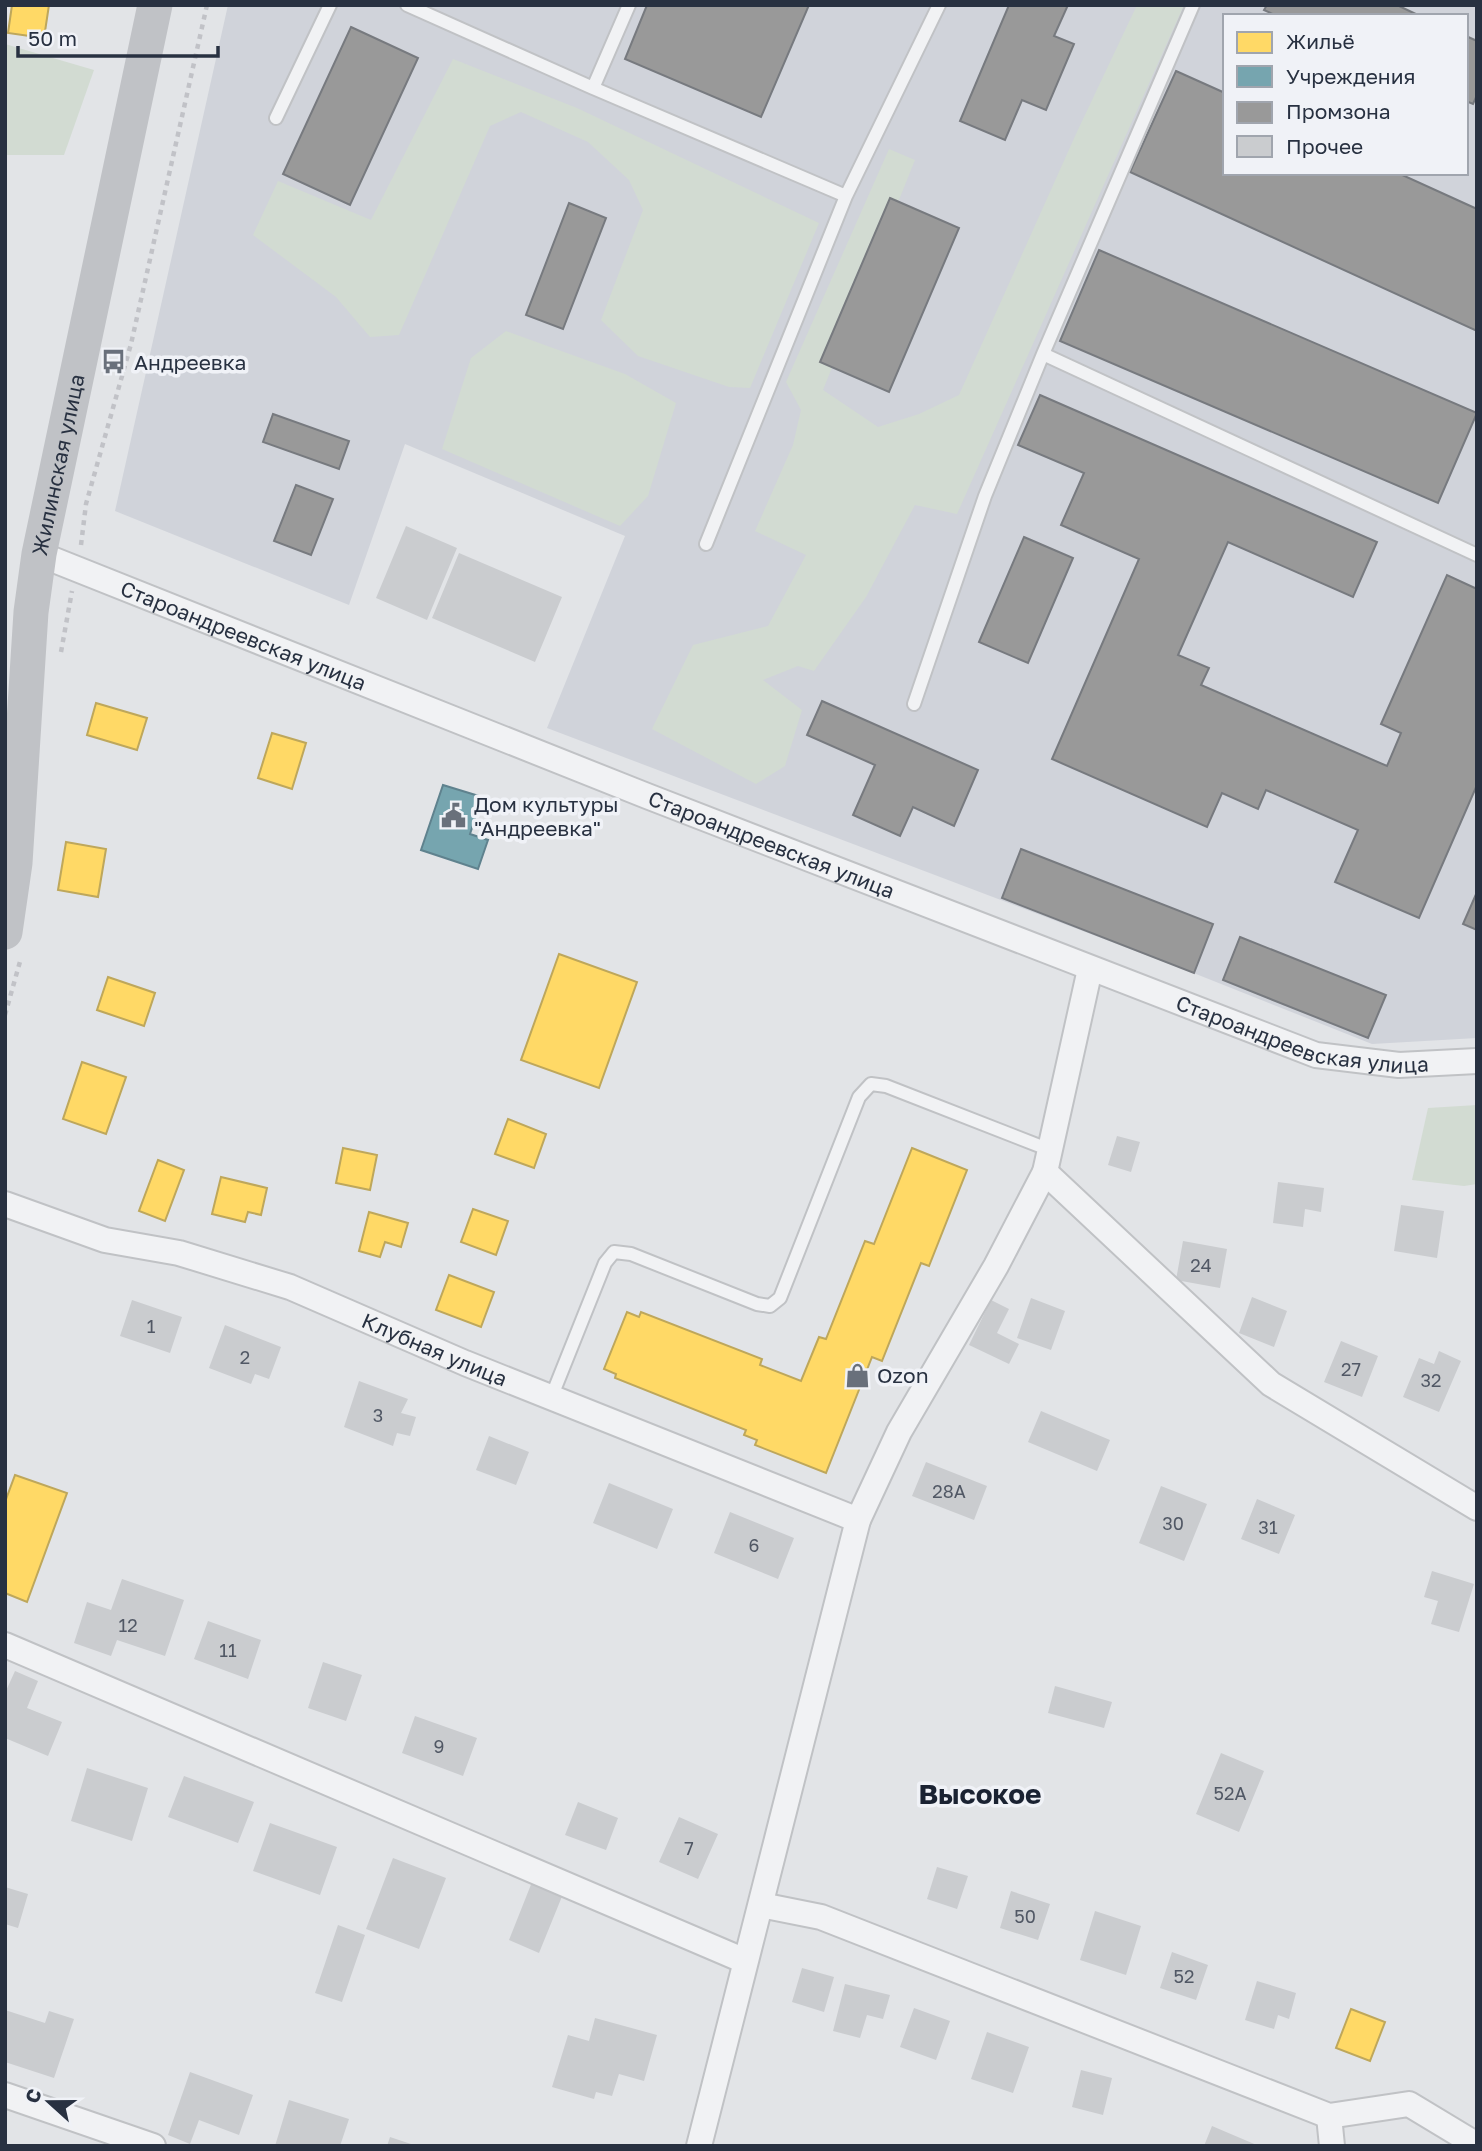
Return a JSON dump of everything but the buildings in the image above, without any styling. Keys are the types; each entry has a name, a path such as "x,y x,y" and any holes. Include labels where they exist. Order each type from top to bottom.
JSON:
{"main road":[{"name":"Жилинская улица","path":"5,932 15,863 18,612 39,554 155,5"}],"street":[{"name":"Староандреевская улица","path":"39,554 647,796 1316,1055 1398,1065 1477,1061"},
{"path":"699,2146 858,1520 900,1432 996,1266 1047,1161 1090,969"},
{"path":"1047,1161 1271,1384 1477,1508"},
{"name":"Клубная улица","path":"5,1204 105,1240 179,1253 290,1287 465,1363 858,1520"},
{"path":"5,1645 745,1961"},
{"path":"761,1905 821,1917 1329,2116 1409,2104 1477,2145"},
{"path":"5,2095 153,2146"},
{"path":"1329,2116 1332,2146"}],"lane":[{"path":"276,118 330,5"},
{"path":"407,5 846,197"},
{"path":"593,88 629,5"},
{"path":"706,544 846,197 939,5"},
{"path":"914,704 985,496 1193,5"},
{"path":"1043,354 1477,555"},
{"path":"551,1398 605,1262 614,1252 631,1254 757,1304 770,1306 780,1298 859,1097 871,1084 886,1086 1047,1161"}],"path":[{"path":"76,569 86,504 131,344 207,5"}],"shaded area":[{"path":"228,5 1477,5 1477,1038 1372,1044 1196,974 547,728 625,536 405,444 349,605 115,511"},
{"path":"1137,5 1184,5 957,514 915,505 866,597 814,671 798,666 763,680 802,710 785,766 756,784 652,729 693,645 768,626 806,555 755,531 793,445 801,410 786,382 889,149 915,160 823,390 878,427 919,414 959,395"},
{"path":"5,44 94,70 64,155 5,155"},
{"path":"453,59 577,108 819,223 750,388 729,387 638,356 601,320 643,210 629,180 588,142 521,112 490,126 399,335 370,337 336,297 253,235 278,181 371,220"},
{"path":"506,331 625,374 676,403 648,496 620,526 442,449 471,358"},
{"path":"1477,1105 1477,1184 1464,1186 1412,1180 1428,1108"}],"place":[{"name":"Андреевка","path":"114,362"},
{"name":"Дом культуры \"Андреевка\"","path":"454,816"},
{"name":"Ozon","path":"857,1375"}],"district":[{"name":"Высокое","path":"980,1793"}]}
